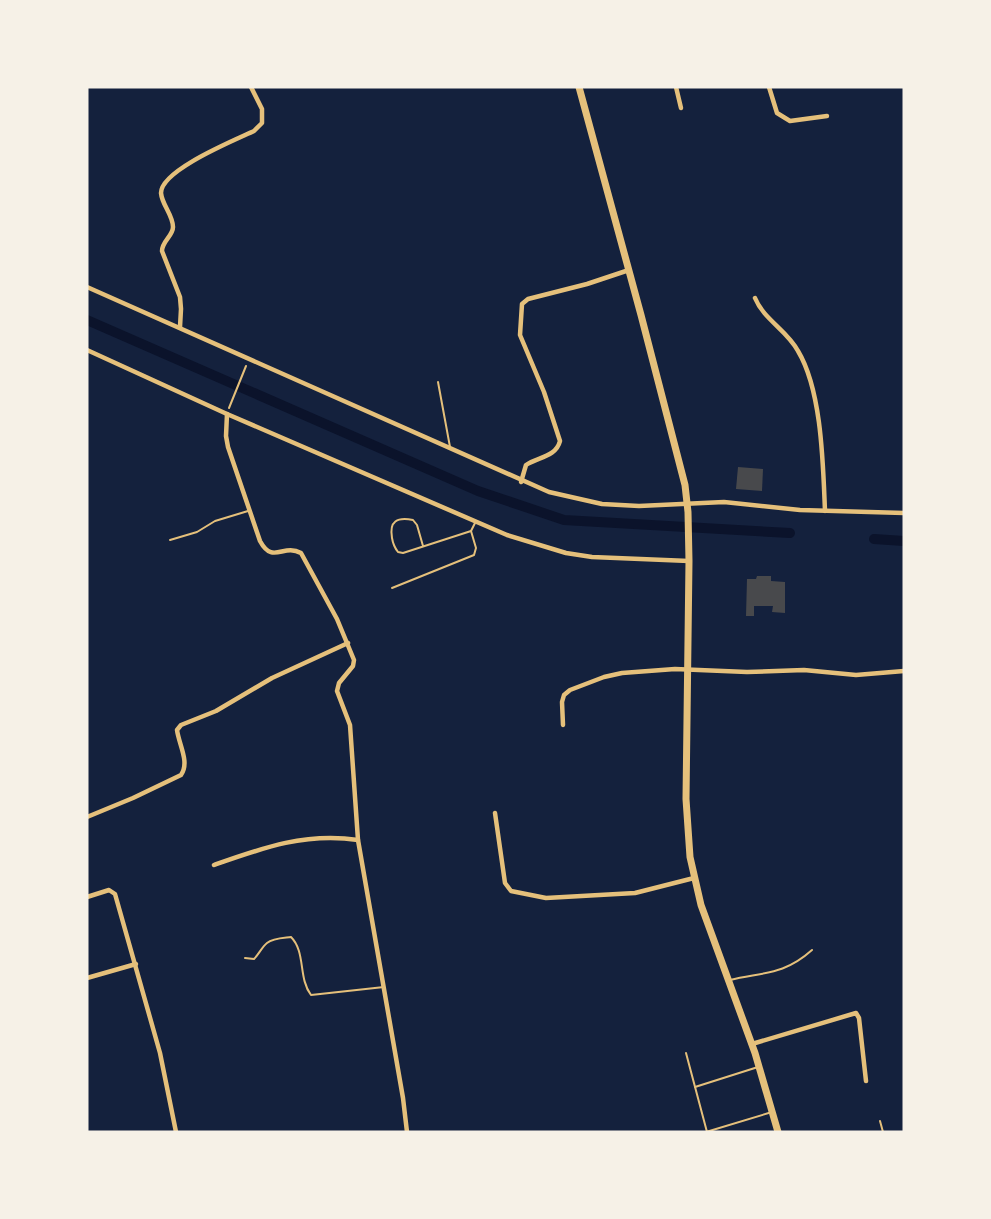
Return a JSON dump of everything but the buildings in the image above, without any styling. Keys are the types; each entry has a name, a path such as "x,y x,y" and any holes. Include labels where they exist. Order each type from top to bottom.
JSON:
{"main road":[{"path":"579,87 677,452 687,504 689,561 686,818 694,878 712,936 752,1044 778,1132"}],"street":[{"path":"180,327 180,297 162,251 162,244 173,231 173,224 162,199 163,183 176,171 254,130 262,123 262,109 251,87"},
{"path":"676,87 681,108"},
{"path":"769,87 777,113 790,121 827,116"},
{"path":"521,482 526,465 546,457 558,448 560,441 544,392 520,335 522,304 528,299 587,284 629,270"},
{"path":"87,287 450,448 521,482 549,492 602,504 656,507 724,502 825,511 904,513"},
{"path":"755,298 759,308 792,341 800,353 809,380 816,409 825,511"},
{"path":"87,350 475,523 536,545 566,553 617,559 689,561"},
{"path":"227,414 226,436 249,510 265,549 271,553 294,550 301,554 337,619 354,660 353,666 339,683 338,691 350,726 358,840 407,1132"},
{"path":"87,817 181,776 185,770 185,762 177,730 181,725 216,711 272,678 348,643"},
{"path":"563,725 564,695 570,690 604,677 622,673 688,669 747,672 804,670 856,675 904,671"},
{"path":"495,813 505,883 511,891 546,898 635,893 694,878"},
{"path":"214,865 277,843 336,837 358,840"},
{"path":"87,897 109,890 115,894 160,1053 176,1132"},
{"path":"87,978 136,964"},
{"path":"752,1044 856,1013 859,1018 867,1080"}],"lane":[{"path":"438,382 450,448"},
{"path":"170,540 197,532 215,521 249,510"},
{"path":"423,546 417,525 413,520 396,521 392,524 390,528 394,548 403,553 471,531"},
{"path":"392,588 474,555 476,548 471,531 475,523"},
{"path":"245,958 254,959 265,944 272,940 291,937 298,948 305,987 310,995 384,987"},
{"path":"729,981 785,969 812,950"},
{"path":"686,1053 706,1132 772,1112"},
{"path":"695,1087 759,1066"},
{"path":"880,1121 883,1132"}],"path":[{"path":"231,403 244,371"}],"waterway":[{"path":"87,320 478,491 564,520 790,533"},
{"path":"874,539 904,541"}]}
